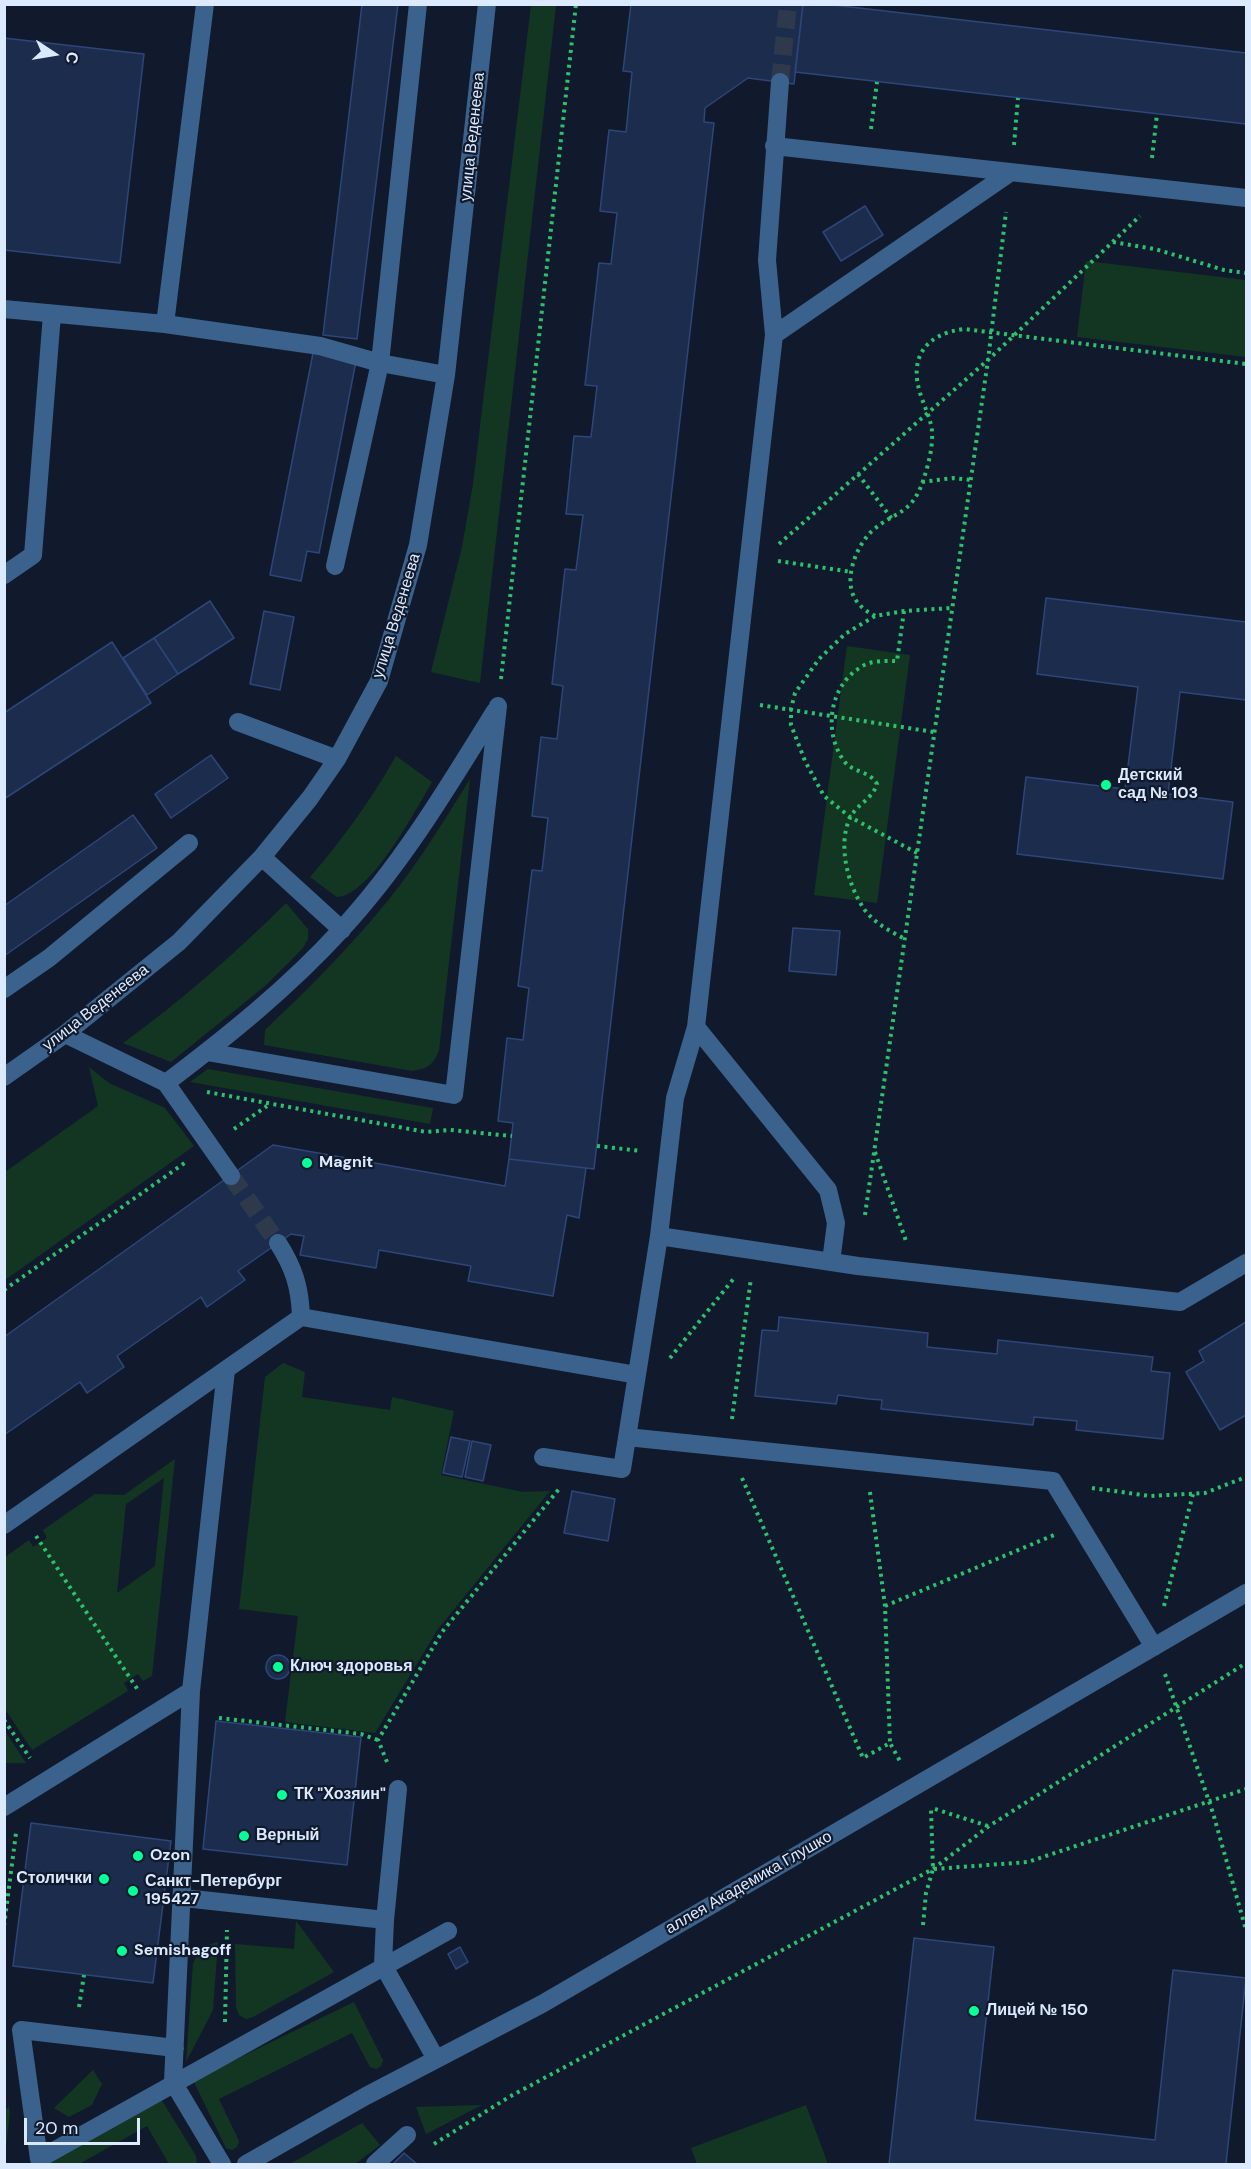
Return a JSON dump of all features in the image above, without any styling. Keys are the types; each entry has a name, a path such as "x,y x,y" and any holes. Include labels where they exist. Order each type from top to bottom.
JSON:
{"street":[{"path":"165,324 205,4"},
{"path":"335,566 380,363 418,4"},
{"name":"улица Веденеева","path":"4,1077 66,1034 179,942 262,857 310,798 337,759 379,681 418,545 446,375 487,4"},
{"path":"543,1457 622,1469 659,1236 675,1098 696,1027 733,700 756,558 774,335 767,260 780,82"},
{"path":"774,146 1246,198"},
{"path":"774,335 1011,172"},
{"path":"4,309 165,324 320,346 380,363 446,375"},
{"path":"4,575 33,555 52,314"},
{"path":"166,1083 238,1029 292,981 342,930 388,874 430,817 498,706"},
{"path":"207,1052 454,1095 498,706"},
{"path":"238,722 337,759"},
{"path":"4,989 48,958 189,843"},
{"path":"262,857 342,930"},
{"path":"696,1027 828,1190 836,1223 831,1262"},
{"path":"66,1034 166,1083 231,1176"},
{"path":"659,1236 858,1266 1180,1302 1246,1263"},
{"path":"278,1243 292,1264 297,1281 301,1317"},
{"path":"4,1525 301,1317 637,1375"},
{"path":"222,2164 173,2082 184,1898 191,1690 226,1370"},
{"path":"627,1437 1053,1481 1154,1647"},
{"name":"аллея Академика Глушко","path":"246,2164 366,2096 542,2004 1246,1593"},
{"path":"4,1807 191,1690"},
{"path":"398,1789 385,1920 383,1965 436,2059"},
{"path":"184,1898 385,1920"},
{"path":"175,2048 21,2030 39,2159 173,2082 448,1931"},
{"path":"375,2164 407,2135"}],"path":[{"path":"498,706 576,4"},
{"path":"868,156 877,82"},
{"path":"858,1266 988,360 1018,98"},
{"path":"756,558 858,474 988,360 1147,209 1157,114"},
{"path":"1113,242 1155,249 1224,270 1246,273"},
{"path":"875,616 859,605 851,591 852,572 858,547 873,530 904,511 922,482 932,431 917,375 920,356 929,340 945,331 964,329 1246,364"},
{"path":"858,474 892,519"},
{"path":"922,482 952,478 970,480"},
{"path":"756,558 852,572"},
{"path":"917,853 850,817 824,796 791,725 791,709 795,693 819,659 845,634 875,616 904,611 952,608"},
{"path":"904,611 897,661 862,665 846,677 834,697 832,716 837,750 847,764 872,776 877,784 874,794 850,817 844,835 846,862 854,889 871,916 883,927 905,939"},
{"path":"733,700 934,732"},
{"path":"166,1083 268,1105 426,1132 450,1130 512,1136"},
{"path":"4,1290 268,1105"},
{"path":"597,1146 669,1154"},
{"path":"874,1151 917,1272"},
{"path":"668,1360 755,1252"},
{"path":"755,1252 729,1447 863,1758 890,1743"},
{"path":"866,1461 885,1606 890,1743 931,1808 933,1869 926,1893 923,1925"},
{"path":"378,1740 442,1632 580,1463"},
{"path":"1053,1481 1150,1496 1205,1493 1246,1477"},
{"path":"1193,1494 1154,1647 1177,1706 1207,1802 1213,1813 1246,1930"},
{"path":"21,1513 154,1714"},
{"path":"885,1606 1080,1524"},
{"path":"433,2145 509,2097 933,1869 989,1826 1246,1663"},
{"path":"191,1715 361,1734 378,1740 398,1789"},
{"path":"4,1720 45,1781"},
{"path":"933,1869 1028,1863 1246,1789"},
{"path":"4,1926 20,1797"},
{"path":"931,1808 989,1826"},
{"path":"224,2054 228,1903"},
{"path":"79,2005 84,1975"}],"green space":[{"path":"531,5 556,5 480,683 431,672 462,547 473,484"},
{"path":"1086,261 1246,280 1246,357 1077,337"},
{"path":"847,646 910,655 877,903 814,895"},
{"path":"396,756 432,782 391,850 378,867 350,893 337,897 310,877 356,819"},
{"path":"470,779 439,1050 435,1059 426,1067 412,1071 264,1045 265,1030 336,960 402,883"},
{"path":"286,903 308,929 308,939 303,948 265,986 171,1062 123,1043 208,976"},
{"path":"89,1067 109,1083 165,1108 194,1146 5,1280 5,1172 98,1106"},
{"path":"208,1069 433,1108 430,1124 190,1082"},
{"path":"283,1363 305,1372 302,1397 390,1410 392,1397 454,1411 441,1475 523,1492 550,1491 438,1629 375,1733 285,1722 298,1616 239,1609 265,1377"},
{"path":"175,1459 152,1676 143,1681 138,1674 124,1683 128,1691 32,1750 5,1709 5,1557 29,1540 33,1547 47,1538 43,1530 95,1494 124,1495","holes":["164,1478 155,1566 117,1593 126,1504"]},
{"path":"5,1731 26,1763 5,1763"},
{"path":"296,1921 334,1972 246,2019 239,2015 236,2007 235,1944 294,1949"},
{"path":"218,1942 213,2010 186,2062 193,1964 202,1949"},
{"path":"354,2002 383,2060 381,2066 376,2069 370,2067 352,2033 219,2099 239,2141 237,2147 232,2150 226,2148 193,2080"},
{"path":"93,2070 102,2084 92,2105 69,2117 54,2108"},
{"path":"161,2099 196,2156 197,2164 169,2164 147,2126 79,2164 46,2164"},
{"path":"482,2105 426,2134 416,2107"},
{"path":"806,2105 828,2164 697,2164 691,2148"},
{"path":"9,2107 10,2112 5,2156 5,2110"},
{"path":"362,2123 380,2145 355,2164 290,2164"}],"building":[{"path":"362,4 398,4 357,339 323,335"},
{"path":"631,4 803,4 794,84 748,78 705,108 704,122 714,123 594,1169 509,1159 513,1123 498,1121 507,1038 523,1040 529,988 518,986 532,870 542,871 548,818 532,816 541,737 557,739 563,686 552,684 565,569 576,570 583,515 566,514 574,436 591,437 597,386 585,385 599,263 611,264 617,213 600,211 609,130 626,132 632,72 623,71"},
{"path":"803,4 825,4 1246,53 1246,124 795,72"},
{"path":"4,38 144,54 120,263 4,250"},
{"path":"865,206 883,235 841,261 823,232"},
{"path":"313,353 356,361 319,553 307,551 301,581 270,575"},
{"path":"1046,598 1246,622 1246,700 1180,692 1168,794 1233,802 1223,879 1017,854 1026,777 1125,789 1138,687 1037,674"},
{"path":"210,601 234,638 178,674 154,638"},
{"path":"264,611 294,617 280,690 250,684"},
{"path":"154,638 178,674 147,695 123,658"},
{"path":"112,642 151,703 4,799 4,713"},
{"path":"211,755 228,778 171,818 155,794"},
{"path":"133,815 157,848 4,956 4,906"},
{"path":"793,928 840,931 836,975 789,971"},
{"path":"273,1145 505,1186 509,1159 586,1168 579,1218 567,1215 553,1296 468,1281 471,1266 379,1250 376,1268 300,1255 304,1236 291,1234 238,1271 245,1280 207,1307 201,1297 117,1356 124,1367 107,1379 87,1393 80,1382 4,1435 4,1337"},
{"path":"779,1317 928,1333 927,1347 997,1354 998,1340 1153,1357 1151,1371 1170,1373 1163,1439 1076,1430 1077,1421 1034,1417 1033,1425 881,1409 882,1400 838,1395 836,1404 755,1396 762,1330 778,1331"},
{"path":"1246,1322 1246,1415 1220,1430 1186,1372 1204,1361 1199,1351"},
{"path":"451,1437 470,1441 462,1477 443,1473"},
{"path":"472,1441 491,1445 483,1481 465,1477"},
{"path":"572,1491 615,1499 608,1541 564,1533"},
{"name":"Ключ здоровья","path":"278,1655 286,1659 290,1667 286,1675 278,1679 270,1675 266,1667 270,1659"},
{"name":"ТК \"Хозяин\"","path":"216,1721 361,1737 347,1865 203,1849"},
{"path":"31,1823 171,1841 153,1983 13,1966"},
{"path":"914,1938 994,1947 975,2120 1155,2140 1173,1970 1246,1978 1226,2164 889,2164"},
{"path":"460,1947 468,1962 456,1969 448,1954"},
{"path":"404,2153 417,2164 393,2164"}],"tunnel":[{"path":"780,82 788,4"},
{"path":"231,1176 278,1243"}],"place":[{"name":"Детский сад № 103","path":"1106,785"},
{"name":"Magnit","path":"307,1163"},
{"name":"Ключ здоровья","path":"278,1667"},
{"name":"ТК \"Хозяин\"","path":"282,1795"},
{"name":"Верный","path":"244,1836"},
{"name":"Ozon","path":"138,1856"},
{"name":"Столички","path":"104,1879"},
{"name":"Санкт-Петербург 195427","path":"133,1891"},
{"name":"Semishagoff","path":"122,1951"},
{"name":"Лицей № 150","path":"974,2011"}]}
